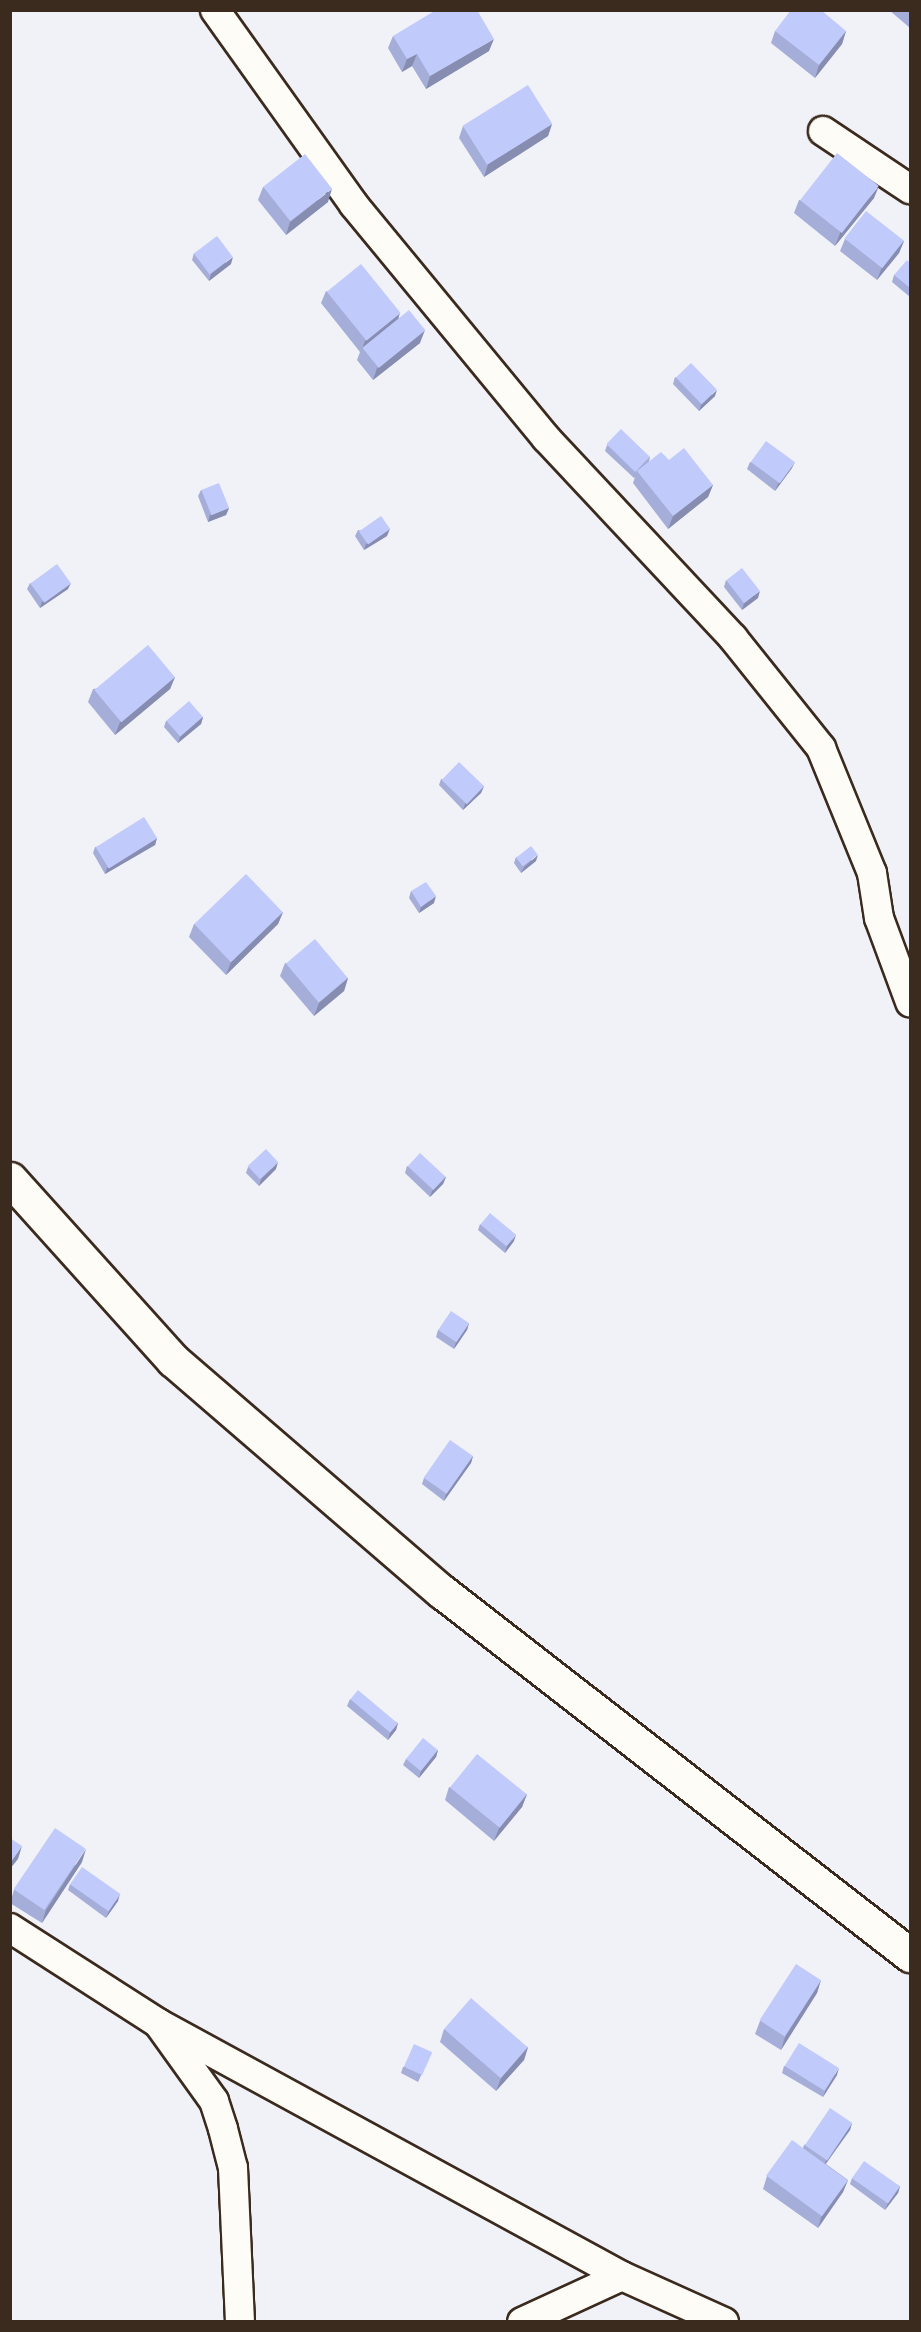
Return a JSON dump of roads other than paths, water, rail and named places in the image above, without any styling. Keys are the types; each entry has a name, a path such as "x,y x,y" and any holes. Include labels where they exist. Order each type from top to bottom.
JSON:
{"street":[{"path":"215,10 361,214 546,438 733,638 815,740 872,873 879,918 910,1002"},
{"path":"822,131 910,189"},
{"path":"10,1179 173,1360 414,1568 910,1955"},
{"path":"10,1928 158,2023 622,2276 724,2322"},
{"path":"158,2023 214,2101 223,2129 233,2169 240,2322"},
{"path":"522,2322 622,2276"}]}
